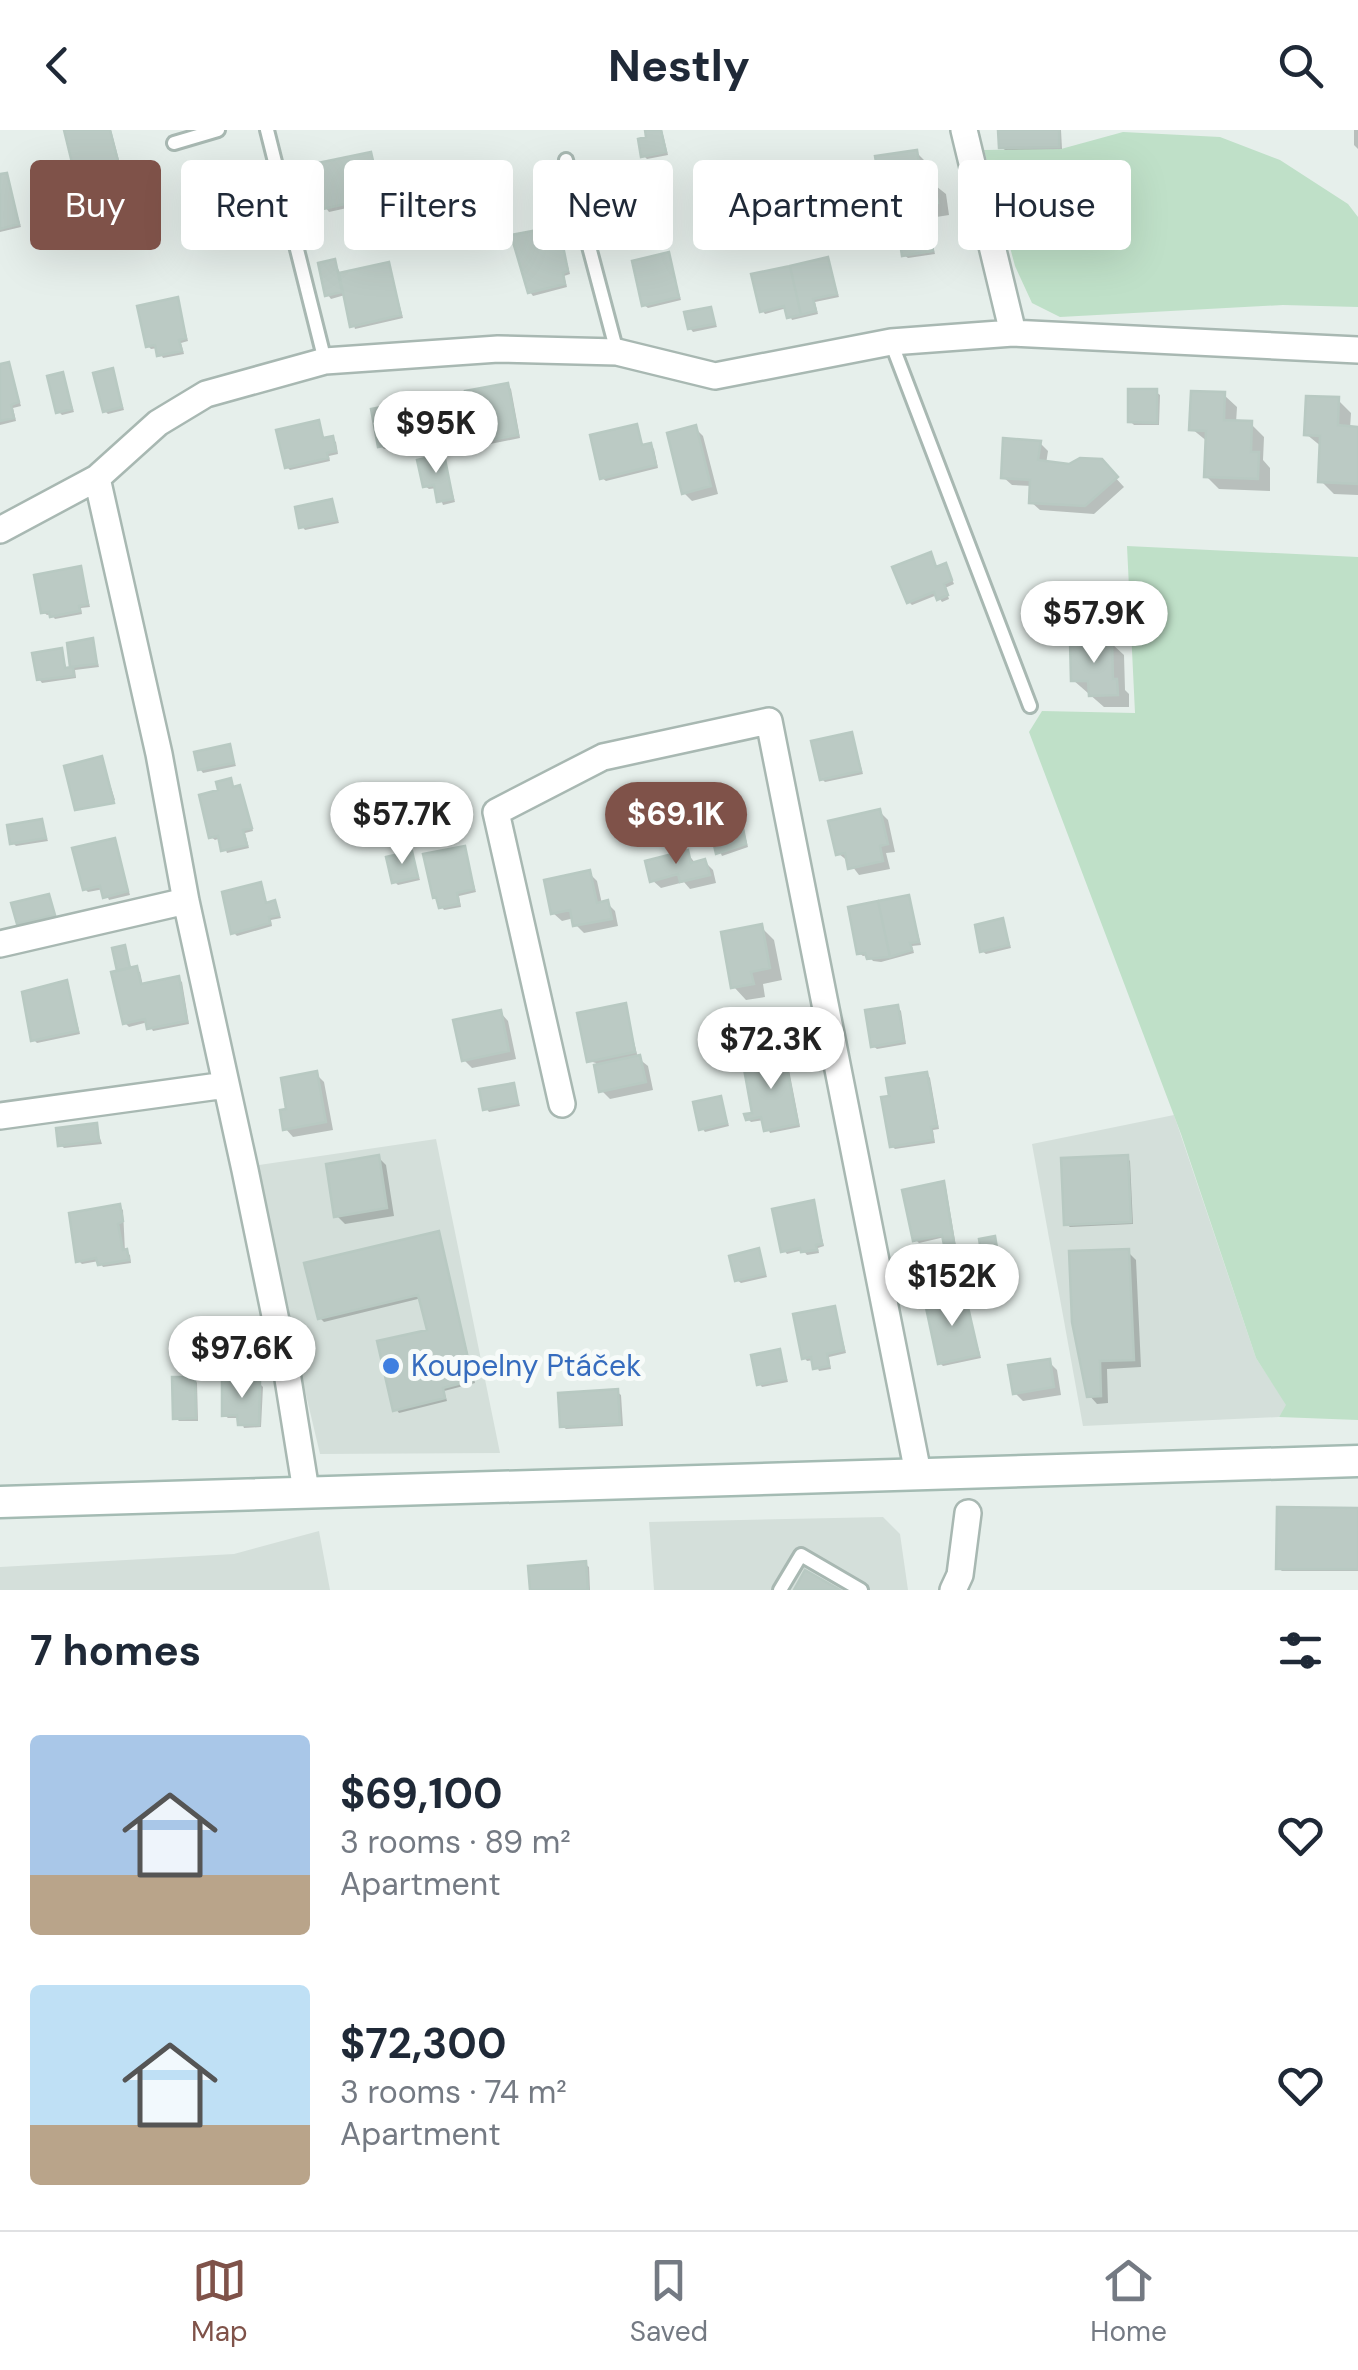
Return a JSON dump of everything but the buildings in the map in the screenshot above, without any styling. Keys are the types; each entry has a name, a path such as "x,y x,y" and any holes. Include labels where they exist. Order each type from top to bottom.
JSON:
{"main road":[{"path":"0,1502 1358,1461"}],"street":[{"path":"964,130 1013,333"},
{"path":"0,530 97,478 158,423 206,394 325,362 498,349 617,352 714,376 890,342 1013,333 1358,350"},
{"path":"97,478 159,754 186,900 288,1379 306,1490"},
{"path":"562,1104 496,812 602,757 769,721 918,1473"},
{"path":"0,944 186,900"},
{"path":"0,1116 226,1085"},
{"path":"952,1590 960,1575 968,1513"}],"lane":[{"path":"174,143 218,130"},
{"path":"268,130 325,362"},
{"path":"590,250 617,352"},
{"path":"890,342 1030,706"},
{"path":"780,1590 801,1554 862,1590"}],"shaded area":[{"path":"1174,1115 1256,1358 1287,1405 1279,1417 1083,1426 1032,1144"},
{"path":"436,1139 500,1453 320,1454 252,1166"},
{"path":"883,1517 900,1534 908,1590 654,1590 649,1522"},
{"path":"319,1531 330,1590 0,1590 0,1567 234,1554"}],"green space":[{"path":"1123,132 1220,137 1280,160 1348,204 1358,217 1358,307 1283,305 1060,317 1032,303 1011,250 1131,250 1131,160 987,160 984,150 1061,149"},
{"path":"1127,546 1358,557 1358,1420 1279,1417 1286,1405 1256,1358 1181,1134 1029,732 1042,711 1135,713"}],"place":[{"name":"Koupelny Ptáček","path":"391,1366"}]}
